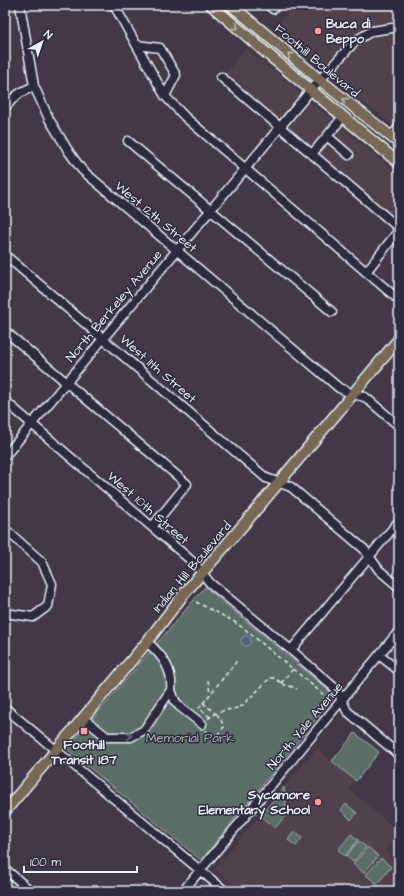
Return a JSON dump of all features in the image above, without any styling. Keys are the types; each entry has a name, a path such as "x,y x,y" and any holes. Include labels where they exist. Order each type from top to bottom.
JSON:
{"main road":[{"name":"Foothill Boulevard","path":"211,5 343,117 399,162"},
{"name":"Foothill Boulevard","path":"231,5 320,80 395,140"},
{"name":"Indian Hill Boulevard","path":"5,811 147,642 183,595 399,339"}],"street":[{"name":"West 12th Street","path":"20,5 34,86 49,119 82,170 339,388 365,397 399,426"},
{"path":"114,5 165,96 185,117 399,300"},
{"path":"268,5 273,9 278,5"},
{"name":"North Berkeley Avenue","path":"5,456 176,250 311,90 355,41 372,31 399,27"},
{"path":"137,45 160,48 176,75 165,96"},
{"path":"221,77 399,228 396,234 366,272"},
{"path":"5,108 13,98 34,86"},
{"path":"312,154 343,117"},
{"path":"395,140 399,127"},
{"path":"327,136 349,155"},
{"path":"128,141 332,312"},
{"name":"West 11th Street","path":"5,255 266,478 291,487 364,549 379,570 399,587"},
{"path":"5,331 187,484 152,527"},
{"name":"West 10th Street","path":"5,401 194,563 210,583 292,650 337,690 347,711 399,755"},
{"path":"292,650 399,521"},
{"path":"5,529 42,562 52,584 48,606 33,617 5,613"},
{"name":"North Yale Avenue","path":"183,891 399,631"},
{"path":"147,642 157,651 167,665 172,682 171,690 175,701 179,706 202,724"},
{"path":"379,655 399,671"},
{"path":"83,718 106,737 131,737 144,730 171,690"},
{"path":"5,708 225,891"},
{"path":"5,869 32,891"}],"path":[{"path":"196,602 233,621 246,630 330,700"},
{"path":"210,718 199,708 237,661"},
{"path":"281,683 293,669"},
{"path":"203,703 216,713 222,720 224,727 217,735 210,735 206,732 202,724 216,713 242,706 270,678 274,678 281,683 297,689"},
{"path":"208,680 210,694"}],"shaded area":[{"path":"294,5 392,5 399,11 396,16 399,19 399,128 394,126 340,84 275,28"},
{"path":"246,48 399,174 399,237 395,234 398,231 220,80"},
{"name":"Sycamore Elementary School","path":"355,733 379,752 349,789 399,832 399,835 385,851 399,862 399,891 242,891 215,869 317,748 332,761"}],"green space":[{"name":"Memorial Park","path":"205,587 335,696 201,860 67,749"},
{"path":"355,733 379,752 356,781 332,761"},
{"path":"284,787 287,814 275,828 260,816"},
{"path":"346,804 357,813 351,820 341,810"},
{"path":"294,831 302,838 296,846 288,840"},
{"path":"351,834 358,840 345,856 338,850"},
{"path":"359,841 366,847 353,862 346,856"},
{"path":"368,847 378,856 364,873 353,864"},
{"path":"381,858 391,867 377,884 366,875"}],"water":[{"path":"244,636 248,636 250,637 250,645 244,646 241,643 241,639"}],"place":[{"name":"Buca di Beppo","path":"318,31"},
{"name":"Foothill Transit 187","path":"84,731"},
{"name":"Sycamore Elementary School","path":"318,802"}]}
